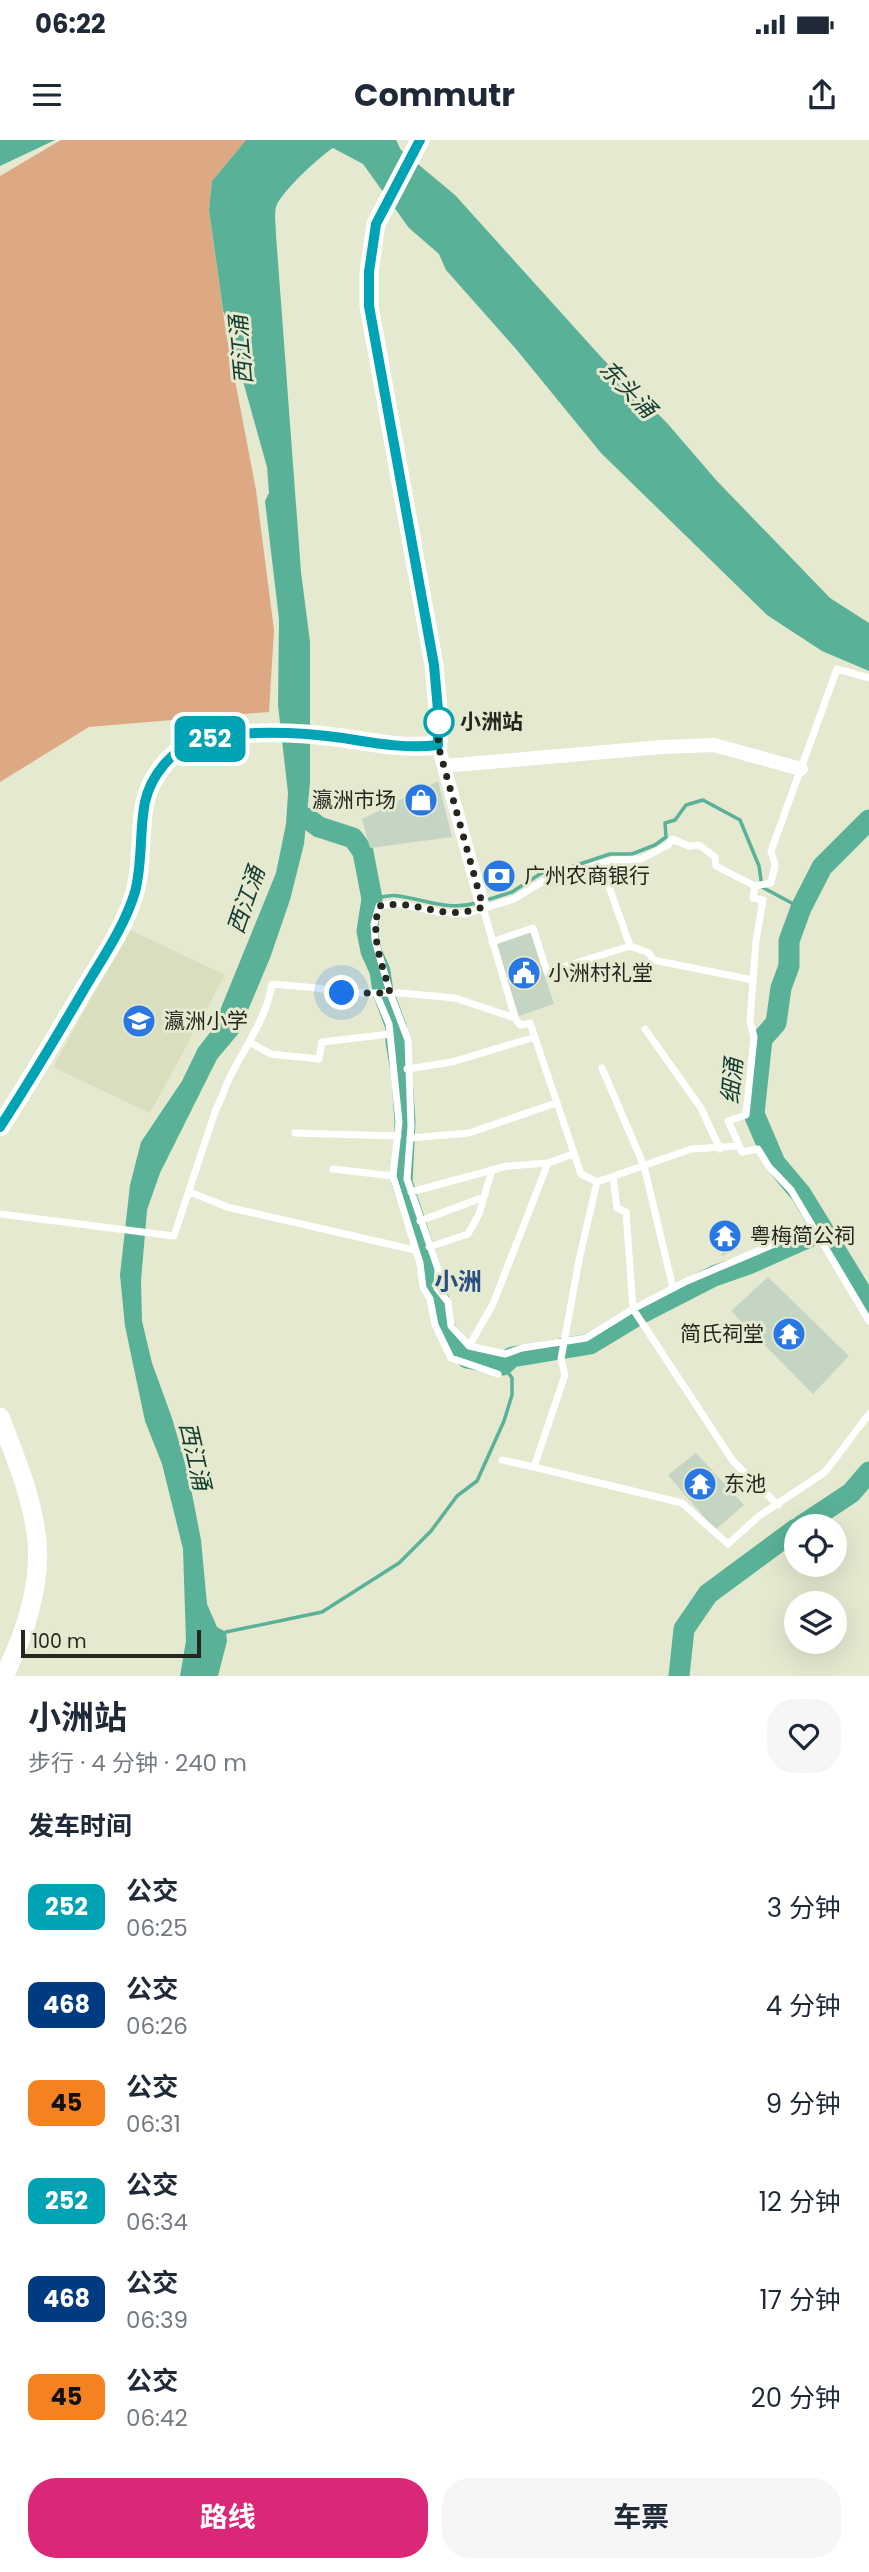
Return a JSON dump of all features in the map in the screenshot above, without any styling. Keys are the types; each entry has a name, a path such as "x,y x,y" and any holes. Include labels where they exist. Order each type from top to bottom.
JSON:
{"main road":[{"path":"0,1127 91,977 128,909 134,895 140,864 145,801 161,769 177,753 198,741 250,734 318,735 403,747 438,745 434,665 369,306 372,245 376,224 418,144"},
{"path":"0,1417 22,1479 37,1544 35,1582 25,1622 17,1649 4,1676"}],"street":[{"path":"438,745 483,907"},
{"path":"444,766 714,745 802,769"}],"lane":[{"path":"812,1228 673,1288 586,1338 522,1348 505,1354 469,1346 452,1326 448,1302 437,1288 438,1269 408,1179 408,1040 390,993 375,940 374,924 379,906 396,903 438,912 465,914 514,899 545,880 613,860 641,859 668,845 672,839 689,846 699,845 715,857 716,866 755,886 771,883 775,865 771,851 837,668 869,678"},
{"path":"601,864 630,946"},
{"path":"755,886 753,898 762,900 753,980 750,1021 754,1037 746,1115 728,1121 742,1152 758,1149 769,1167 791,1191 869,1321"},
{"path":"483,907 515,1018 520,1025 530,1023 581,1174 597,1182 691,1149 739,1146"},
{"path":"492,942 533,928 547,972 630,946 649,953 653,960 753,980"},
{"path":"0,1214 174,1236 216,1109 262,1017 271,996 272,984 342,993 390,993 455,998 515,1018"},
{"path":"376,993 389,1024 399,1122 393,1176 420,1263 423,1288 430,1299 435,1325 452,1358 498,1374"},
{"path":"645,1029 701,1108 720,1149"},
{"path":"249,1041 271,1054 319,1059 322,1041 390,1034"},
{"path":"408,1069 452,1062 535,1037"},
{"path":"602,1068 643,1166 673,1288"},
{"path":"410,1138 469,1133 556,1103"},
{"path":"295,1133 398,1136"},
{"path":"411,1192 492,1170 526,1163 548,1163 573,1154"},
{"path":"469,1346 493,1304 548,1163"},
{"path":"332,1169 393,1176"},
{"path":"429,1247 468,1234 479,1214 492,1170"},
{"path":"613,1177 617,1208 626,1212 633,1309 733,1461 778,1505"},
{"path":"534,1467 565,1375 561,1359 564,1340 597,1182"},
{"path":"190,1192 227,1207 415,1250"},
{"path":"420,1221 484,1197"},
{"path":"502,1460 681,1503 728,1544 759,1516 825,1472 869,1414"}],"shaded area":[{"path":"61,140 246,140 212,181 209,210 226,333 256,490 274,630 269,712 89,727 0,782 0,176"},
{"name":"瀛洲小学","path":"130,930 225,975 150,1113 53,1067"}],"water":[{"path":"0,140 55,140 0,166"},
{"path":"246,140 396,140 401,150 455,195 602,358 667,423 717,481 830,598 869,623 869,671 822,651 767,615 601,453 516,349 446,270 439,254 409,228 363,164 333,148 292,184 276,207 275,221 301,572 310,642 310,783 304,844 290,900 270,958 238,1034 217,1059 160,1173 147,1210 141,1281 142,1321 152,1363 188,1473 201,1540 207,1604 217,1627 226,1632 227,1641 218,1676 180,1676 186,1641 183,1549 162,1464 145,1421 125,1326 120,1275 130,1185 141,1142 182,1081 198,1048 212,1030 276,873 286,824 288,793 278,705 279,619 265,501 269,493 267,467 223,310 209,210 212,181"}],"building":[{"name":"瀛洲市场","path":"438,781 452,837 370,848 362,819"},
{"name":"广州农商银行","path":"512,866 515,882 488,891 483,870"},
{"name":"小洲村礼堂","path":"530,931 554,1004 519,1016 495,942"},
{"name":"粤梅简公祠","path":"729,1219 738,1249 722,1256 713,1224"},
{"name":"简氏祠堂","path":"768,1277 849,1356 813,1394 731,1311"},
{"name":"东池","path":"696,1453 744,1505 715,1530 668,1475"}],"waterway":[{"path":"484,901 512,892 540,874 610,854 632,854 655,845 666,837 665,823 675,820 686,805 703,800 740,820 759,866 762,887 801,908"},
{"path":"307,818 319,827 353,838 363,852 372,899 367,931 371,951 380,971 383,992 396,1027 402,1077 405,1122 402,1182 430,1268 430,1286 439,1300 443,1326 467,1358 503,1365 512,1357 590,1344 638,1315 714,1276 751,1263 823,1231"},
{"name":"细涌","path":"869,820 822,867 801,908 789,941 789,966 781,988 776,1023 762,1039 754,1114 775,1163 801,1194 869,1305"},
{"path":"372,899 393,895 457,906 476,903"},
{"path":"226,1632 322,1612 399,1563 431,1531 457,1496 477,1481 504,1421 512,1395 512,1378 503,1365"},
{"name":"细涌","path":"819,1514 851,1493 869,1472"},
{"name":"细涌","path":"679,1676 684,1629 708,1594 784,1538"}],"bus line":[{"name":"252","path":"0,1127 117,934 137,883 145,801 153,782 170,758 198,741 250,734 318,735 403,747 438,745 434,665 369,306 369,272 376,224 420,140"}],"place":[{"name":"小洲站","path":"439,722"},
{"name":"瀛洲市场","path":"421,800"},
{"name":"广州农商银行","path":"499,876"},
{"name":"小洲村礼堂","path":"524,973"},
{"name":"瀛洲小学","path":"139,1021"},
{"name":"粤梅简公祠","path":"725,1236"},
{"name":"简氏祠堂","path":"789,1334"},
{"name":"东池","path":"700,1484"}],"district":[{"name":"小洲","path":"458,1282"}],"route":[{"path":"342,993 390,993 375,940 374,924 379,906 396,903 438,912 465,914 483,907 438,745 439,722"}],"water label":[{"name":"西江涌","path":"241,350"},
{"name":"东头涌","path":"628,389"},
{"name":"西江涌","path":"246,900"},
{"name":"西江涌","path":"195,1456"}]}
